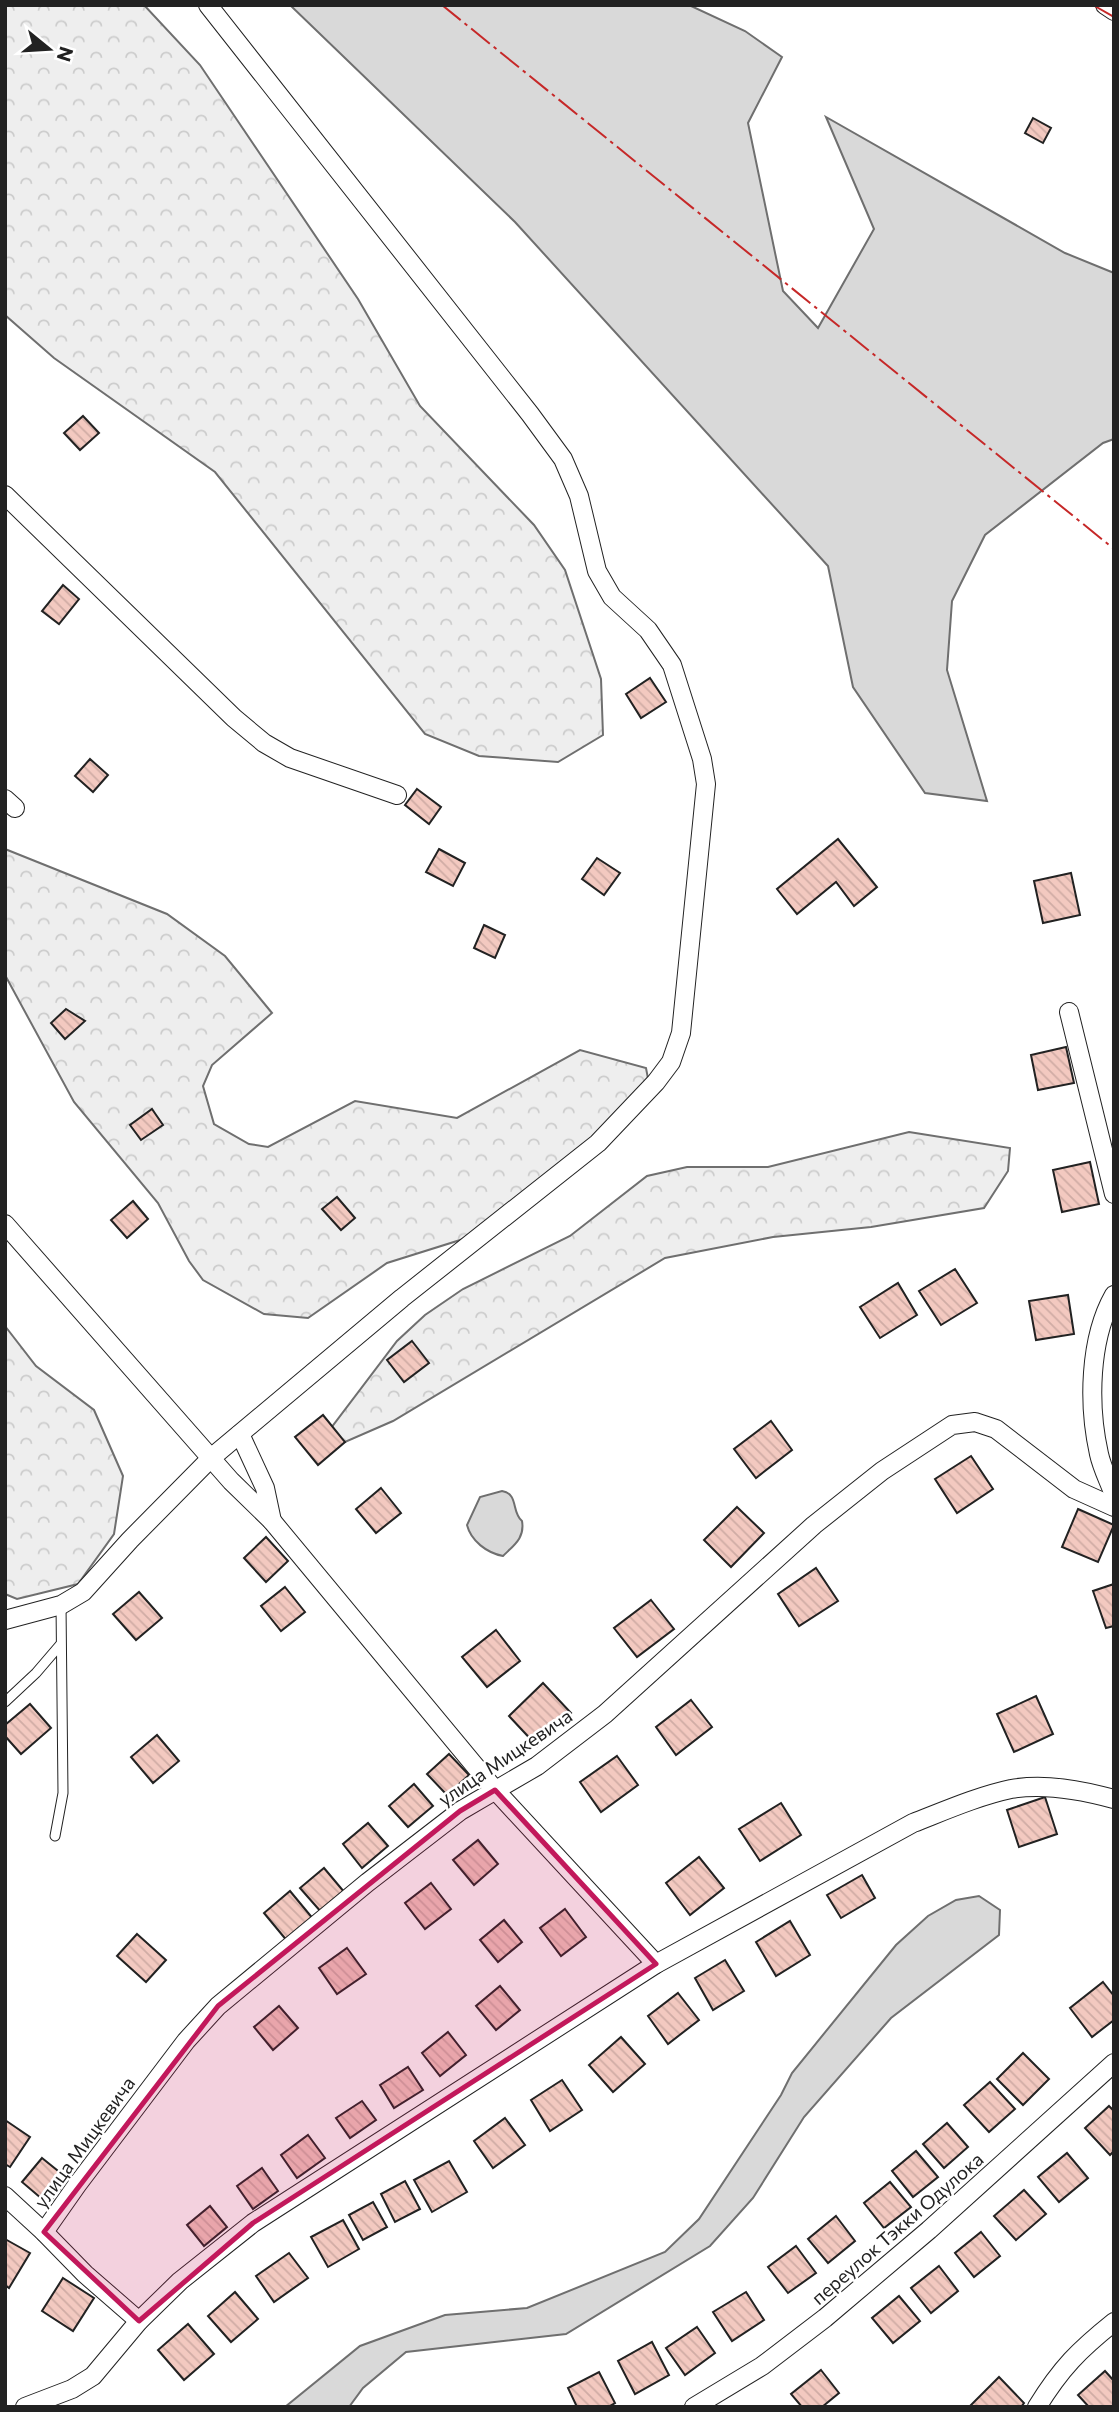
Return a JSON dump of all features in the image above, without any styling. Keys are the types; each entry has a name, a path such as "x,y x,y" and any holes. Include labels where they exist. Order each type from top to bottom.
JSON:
{"street":[{"path":"5,1620 61,1605 83,1592 211,1458 402,1297 598,1143 656,1082 671,1062 681,1034 706,784 702,759 672,665 648,630 612,597 597,570 579,496 564,459 208,5"},
{"path":"1105,5 1114,11"},
{"path":"5,495 234,718 264,743 290,758 397,795"},
{"path":"1069,1012 1114,1194"},
{"path":"5,1224 211,1458 272,1521 495,1790 656,1964"},
{"path":"1113,1490 1099,1454 1091,1392 1095,1354 1107,1306 1114,1295"},
{"name":"улица Мицкевича","path":"44,2232 186,2041 218,2006 378,1874 460,1811 537,1766 605,1714 814,1525 882,1471 952,1425 975,1422 996,1429 1074,1489 1114,1507"},
{"path":"240,1434 265,1488 272,1521"},
{"path":"25,2407 72,2389 93,2376 139,2321 180,2281 253,2223 656,1964 913,1824 957,1806 1011,1789 1044,1787 1084,1791 1114,1798"},
{"name":"переулок Тэкки Одулока","path":"694,2407 762,2366 825,2318 929,2230 1114,2063"},
{"path":"5,2196 85,2274 139,2321"},
{"path":"1037,2407 1054,2379 1077,2352 1114,2322"}],"lane":[{"path":"55,1836 63,1793 61,1605"},
{"path":"5,1702 60,1644"}],"highlighted area":[{"path":"495,1790 656,1964 253,2223 139,2321 44,2232 218,2006 460,1811"}],"green space":[{"path":"5,5 144,5 200,65 358,299 420,406 534,525 565,570 601,679 603,735 558,762 479,756 425,734 215,472 54,358 5,315"},
{"path":"5,849 167,914 225,956 272,1013 212,1065 203,1086 214,1124 249,1144 268,1147 355,1101 457,1118 580,1050 646,1068 650,1089 492,1230 387,1263 308,1318 264,1314 203,1280 189,1261 158,1203 74,1102 5,975"},
{"path":"909,1132 1010,1148 1008,1171 984,1208 871,1227 773,1237 665,1258 393,1421 345,1442 322,1440 397,1341 425,1315 463,1289 570,1236 647,1176 687,1167 768,1167"},
{"path":"5,1326 36,1366 94,1410 123,1476 114,1534 78,1584 17,1599 5,1594"}],"shaded area":[{"path":"290,5 689,5 745,31 782,57 748,123 783,291 818,328 874,229 826,117 1065,253 1114,273 1114,439 1103,443 985,535 952,601 947,670 987,801 925,793 853,687 828,566 515,222"},
{"path":"502,1491 513,1499 522,1521 522,1532 518,1541 503,1556 480,1545 467,1525 480,1497"},
{"path":"979,1896 1000,1910 999,1935 891,2018 804,2117 753,2198 710,2246 566,2334 406,2352 363,2388 349,2407 285,2407 360,2346 445,2315 527,2308 665,2252 699,2219 781,2095 792,2073 896,1945 928,1916 956,1900"}],"building":[{"path":"1033,118 1051,128 1043,143 1025,133"},
{"path":"83,416 99,433 80,450 64,433"},
{"path":"63,585 79,599 59,624 42,611"},
{"path":"650,678 666,702 641,718 626,694"},
{"path":"90,759 108,775 93,792 75,776"},
{"path":"417,789 441,807 429,824 405,805"},
{"path":"838,839 877,887 854,906 836,882 797,914 777,889"},
{"path":"439,849 465,863 453,886 426,872"},
{"path":"597,858 620,873 604,895 582,879"},
{"path":"1071,873 1080,915 1043,923 1034,881"},
{"path":"484,925 505,935 495,958 474,948"},
{"path":"66,1009 85,1021 65,1039 51,1023"},
{"path":"1066,1047 1074,1083 1038,1090 1031,1055"},
{"path":"152,1109 163,1125 141,1140 130,1125"},
{"path":"1090,1162 1099,1204 1062,1212 1053,1170"},
{"path":"337,1197 355,1218 341,1230 322,1209"},
{"path":"133,1201 148,1219 127,1238 111,1220"},
{"path":"955,1269 977,1303 941,1325 919,1291"},
{"path":"898,1283 917,1315 880,1338 860,1307"},
{"path":"1068,1295 1074,1334 1036,1340 1029,1301"},
{"path":"412,1341 429,1363 404,1382 387,1360"},
{"path":"323,1415 345,1442 318,1465 295,1437"},
{"path":"771,1421 792,1450 756,1478 734,1449"},
{"path":"971,1456 993,1489 957,1513 935,1479"},
{"path":"381,1488 401,1513 376,1533 356,1509"},
{"path":"737,1507 764,1533 731,1567 704,1540"},
{"path":"1078,1509 1114,1525 1098,1562 1062,1547"},
{"path":"266,1537 288,1561 266,1582 244,1558"},
{"path":"816,1568 838,1601 799,1626 778,1594"},
{"path":"1114,1584 1114,1626 1106,1628 1093,1591"},
{"path":"285,1587 305,1612 281,1631 261,1606"},
{"path":"139,1592 162,1618 136,1640 113,1614"},
{"path":"651,1600 674,1629 637,1657 614,1628"},
{"path":"496,1630 520,1661 487,1687 462,1657"},
{"path":"543,1683 571,1713 537,1746 509,1716"},
{"path":"1036,1696 1053,1734 1014,1752 997,1714"},
{"path":"691,1700 712,1727 676,1755 656,1727"},
{"path":"30,1704 51,1728 21,1754 5,1736 5,1725"},
{"path":"157,1735 179,1761 153,1783 131,1757"},
{"path":"449,1754 469,1775 447,1795 427,1774"},
{"path":"617,1756 638,1785 601,1812 580,1782"},
{"path":"414,1784 433,1806 408,1827 389,1806"},
{"path":"1045,1797 1057,1834 1019,1847 1007,1810"},
{"path":"781,1803 801,1835 760,1861 739,1829"},
{"path":"368,1823 388,1846 362,1868 343,1844"},
{"path":"478,1840 498,1864 474,1885 453,1860"},
{"path":"699,1857 724,1888 690,1915 666,1883"},
{"path":"324,1868 345,1893 322,1913 300,1888"},
{"path":"862,1875 875,1898 841,1918 827,1895"},
{"path":"431,1883 451,1909 425,1929 405,1903"},
{"path":"290,1891 314,1920 288,1942 264,1913"},
{"path":"565,1909 586,1937 561,1956 540,1928"},
{"path":"504,1920 522,1942 498,1962 480,1940"},
{"path":"790,1921 810,1955 776,1976 756,1942"},
{"path":"137,1934 166,1960 146,1982 117,1956"},
{"path":"347,1948 366,1974 337,1994 319,1968"},
{"path":"725,1960 744,1991 713,2010 695,1978"},
{"path":"1103,1982 1114,1996 1114,2020 1092,2037 1070,2008"},
{"path":"500,1986 520,2010 496,2030 476,2006"},
{"path":"678,1993 699,2020 668,2044 648,2016"},
{"path":"279,2006 298,2028 273,2050 254,2027"},
{"path":"448,2032 466,2055 440,2076 422,2053"},
{"path":"621,2037 645,2064 613,2092 589,2065"},
{"path":"1023,2053 1049,2079 1023,2105 997,2079"},
{"path":"408,2067 423,2090 394,2108 380,2085"},
{"path":"562,2080 582,2110 550,2131 531,2100"},
{"path":"990,2082 1015,2109 989,2132 964,2105"},
{"path":"362,2101 376,2120 350,2138 336,2118"},
{"path":"1109,2106 1114,2111 1114,2151 1110,2155 1085,2128"},
{"path":"505,2118 525,2145 493,2168 474,2141"},
{"path":"5,2120 30,2137 10,2167 5,2164"},
{"path":"947,2123 968,2147 944,2168 923,2144"},
{"path":"308,2135 325,2158 297,2178 281,2155"},
{"path":"916,2151 938,2177 913,2197 892,2171"},
{"path":"1067,2153 1088,2178 1059,2202 1038,2177"},
{"path":"42,2158 68,2179 48,2204 22,2182"},
{"path":"449,2161 467,2192 432,2212 414,2180"},
{"path":"262,2168 278,2191 253,2209 237,2186"},
{"path":"405,2181 420,2209 395,2222 381,2194"},
{"path":"890,2182 911,2207 884,2228 864,2203"},
{"path":"1024,2190 1046,2214 1016,2240 994,2216"},
{"path":"373,2202 387,2227 363,2240 349,2215"},
{"path":"210,2206 227,2227 204,2246 187,2225"},
{"path":"836,2216 855,2241 828,2263 808,2239"},
{"path":"343,2220 359,2249 328,2267 311,2237"},
{"path":"981,2232 1000,2256 974,2277 955,2253"},
{"path":"5,2239 30,2253 9,2288 5,2285"},
{"path":"796,2246 816,2273 788,2293 768,2267"},
{"path":"289,2253 308,2278 274,2302 256,2276"},
{"path":"939,2266 958,2291 931,2313 911,2288"},
{"path":"63,2278 94,2298 73,2331 42,2311"},
{"path":"235,2292 258,2319 231,2342 208,2316"},
{"path":"746,2292 764,2320 732,2341 713,2312"},
{"path":"899,2296 920,2321 893,2343 872,2318"},
{"path":"188,2324 214,2354 184,2380 158,2350"},
{"path":"697,2327 715,2353 685,2375 666,2348"},
{"path":"652,2342 669,2375 635,2394 618,2361"},
{"path":"821,2370 839,2393 822,2407 802,2407 791,2394"},
{"path":"1105,2371 1114,2381 1114,2407 1089,2407 1078,2395"},
{"path":"599,2372 615,2403 608,2407 577,2407 568,2388"},
{"path":"999,2377 1024,2403 1021,2407 973,2407 971,2405"}],"power":[{"path":"442,5 1114,549"},
{"path":"1093,5 1114,17"}]}
